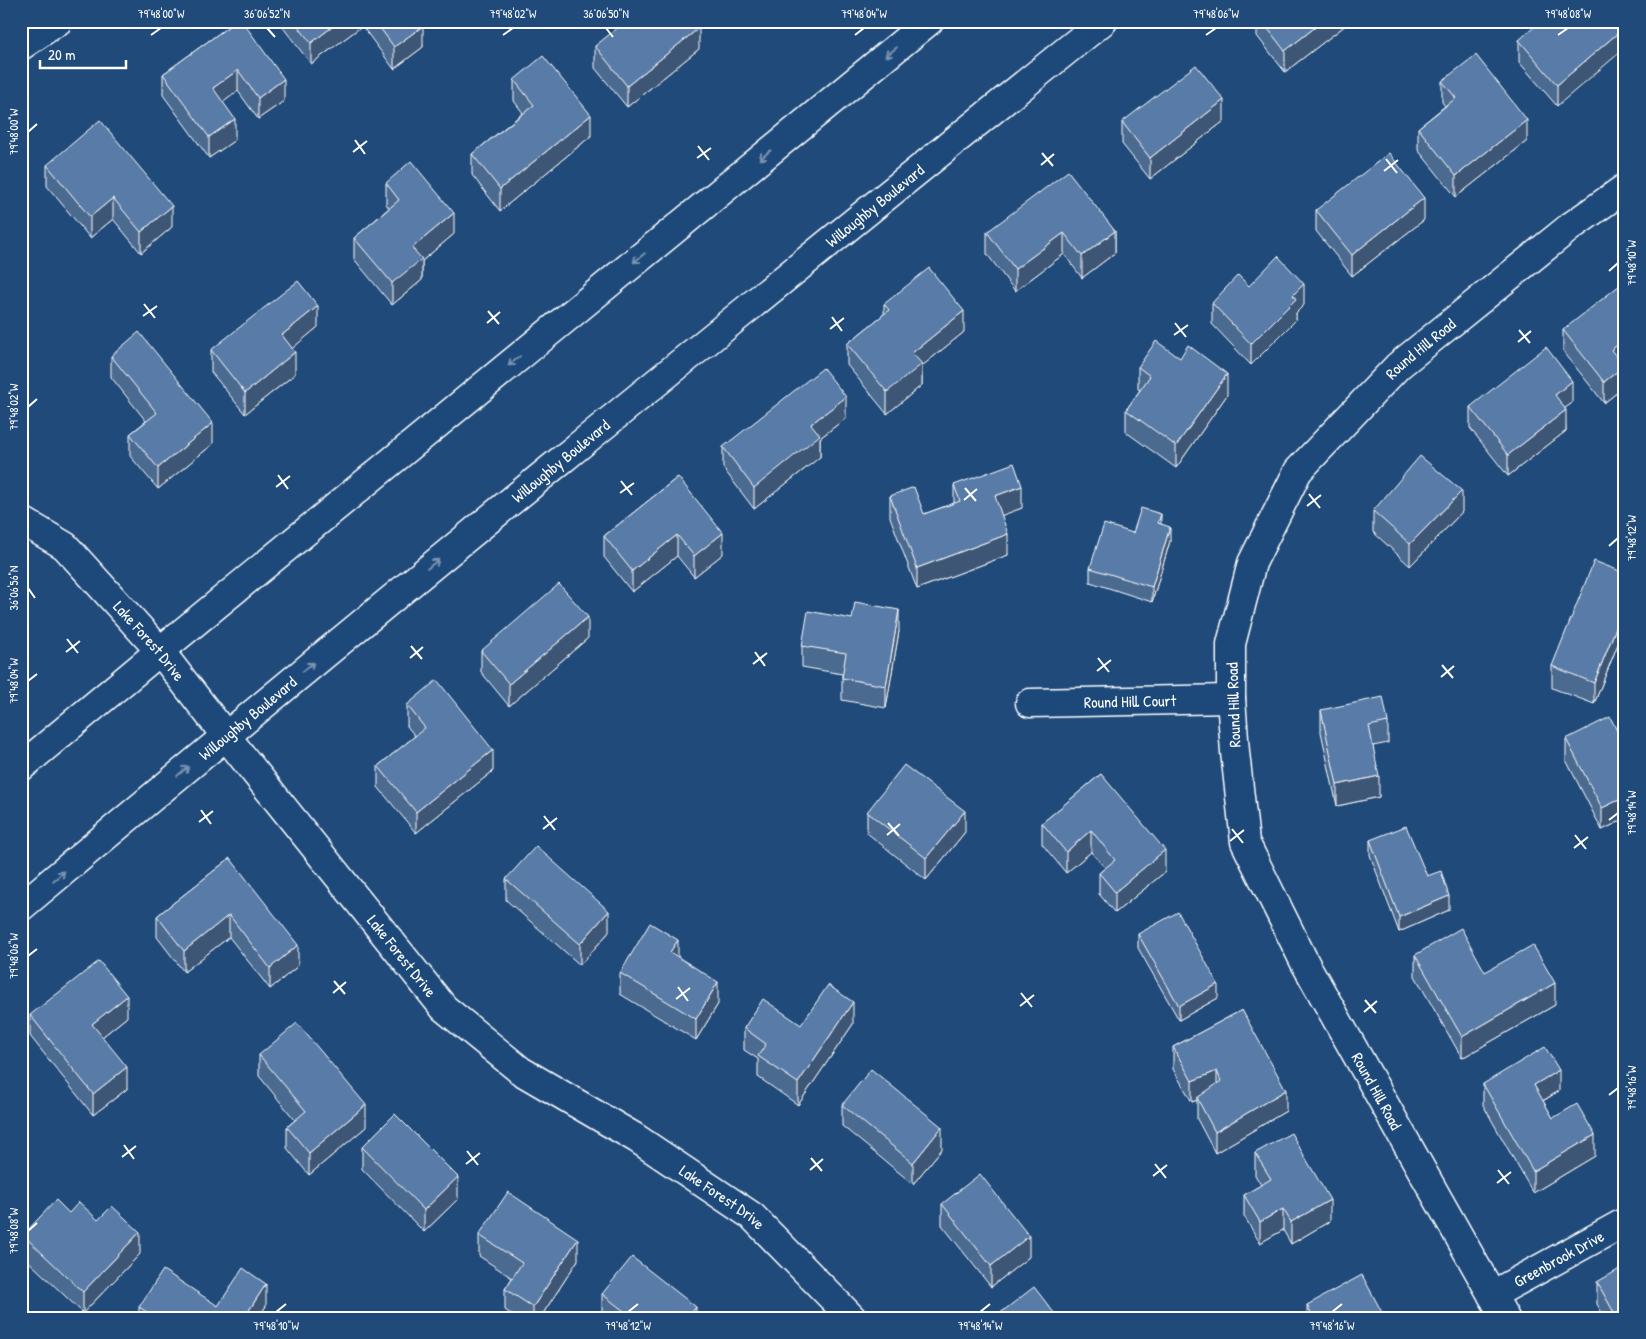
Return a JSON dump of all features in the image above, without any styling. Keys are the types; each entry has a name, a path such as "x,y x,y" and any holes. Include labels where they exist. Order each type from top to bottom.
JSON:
{"street":[{"path":"21,46 58,21"},
{"path":"21,767 160,650 929,21"},
{"name":"Willoughby Boulevard","path":"21,907 225,735 614,416 1104,21"},
{"name":"Round Hill Road","path":"1499,1306 1305,963 1244,842 1234,752 1231,699 1231,644 1252,563 1298,471 1398,366 1570,227 1625,188"},
{"name":"Lake Forest Drive","path":"21,520 65,546 160,650 225,735 444,1008 521,1071 636,1138 752,1216 852,1318"},
{"name":"Round Hill Court","path":"1030,703 1231,699"},
{"name":"Greenbrook Drive","path":"1499,1306 1625,1222"}],"building":[{"path":"236,21 242,21 284,79 258,98 238,70 213,88 235,119 209,137 163,74"},
{"path":"294,21 340,21 311,43"},
{"path":"375,21 419,21 423,26 394,47"},
{"path":"626,21 694,21 699,28 627,86 595,46"},
{"path":"1262,21 1323,21 1285,51"},
{"path":"1541,21 1622,21 1625,27 1557,85 1519,40"},
{"path":"1476,55 1527,120 1456,176 1418,128 1456,98 1442,81"},
{"path":"543,56 591,115 500,189 472,154 534,105 514,80"},
{"path":"1196,65 1224,100 1150,158 1122,122"},
{"path":"100,120 172,206 141,232 113,198 90,217 47,165"},
{"path":"1389,153 1424,198 1352,255 1316,210"},
{"path":"411,161 454,213 412,248 422,259 392,283 354,238 399,200 386,183"},
{"path":"1068,171 1115,231 1082,256 1064,233 1015,269 987,232"},
{"path":"1278,256 1304,284 1293,295 1296,299 1251,344 1212,303 1238,275 1249,286"},
{"path":"929,268 964,311 912,353 922,364 887,392 847,344 889,310 884,304"},
{"path":"298,281 318,306 282,335 295,352 245,393 211,350"},
{"path":"1625,281 1625,339 1611,350 1624,366 1604,382 1563,330"},
{"path":"139,332 213,423 158,468 130,434 157,413 111,356"},
{"path":"1156,341 1180,358 1188,345 1227,374 1176,446 1126,410 1150,376 1138,367"},
{"path":"1546,347 1572,381 1555,395 1566,410 1508,455 1470,407"},
{"path":"823,368 846,397 811,424 820,435 754,488 723,447"},
{"path":"1420,456 1462,491 1410,544 1373,511"},
{"path":"1014,463 1022,486 995,496 1008,534 917,568 890,496 914,487 924,514 960,501 954,485"},
{"path":"678,477 723,533 694,556 677,535 632,571 604,536"},
{"path":"1141,508 1161,514 1158,523 1170,527 1152,587 1090,568 1104,524 1133,533"},
{"path":"1594,561 1625,573 1625,605 1594,683 1552,666"},
{"path":"559,584 588,617 509,684 481,651"},
{"path":"855,602 899,610 886,686 842,678 846,653 802,646 808,611 852,619"},
{"path":"437,680 493,750 416,812 378,766 425,728 407,705"},
{"path":"1383,697 1388,722 1369,726 1379,776 1337,785 1321,710"},
{"path":"1610,717 1625,746 1625,797 1602,808 1566,739"},
{"path":"904,765 965,811 926,858 867,812"},
{"path":"1101,774 1165,850 1115,892 1099,873 1115,860 1091,830 1066,852 1042,823"},
{"path":"1406,826 1427,876 1441,871 1449,896 1399,917 1370,840"},
{"path":"536,846 609,911 580,944 506,879"},
{"path":"230,858 298,945 270,968 229,915 184,951 157,916"},
{"path":"1178,912 1218,984 1179,1006 1138,934"},
{"path":"650,923 678,940 670,952 718,982 696,1019 620,973"},
{"path":"1461,928 1485,972 1533,945 1555,983 1462,1037 1415,955"},
{"path":"99,961 127,996 92,1024 127,1067 93,1094 30,1015"},
{"path":"828,985 853,1002 798,1083 758,1056 766,1044 744,1028 763,999 801,1025"},
{"path":"1242,1010 1286,1090 1215,1132 1197,1098 1221,1081 1217,1071 1192,1081 1173,1047"},
{"path":"297,1023 366,1105 309,1153 287,1127 306,1111 259,1055"},
{"path":"1545,1047 1559,1070 1534,1085 1553,1118 1577,1104 1595,1135 1533,1171 1483,1084"},
{"path":"1625,1047 1625,1056 1621,1049"},
{"path":"871,1069 942,1127 913,1163 842,1105"},
{"path":"395,1114 458,1177 424,1210 362,1147"},
{"path":"1291,1133 1330,1200 1291,1222 1283,1209 1260,1222 1244,1195 1271,1179 1255,1153"},
{"path":"980,1174 1029,1236 991,1266 942,1204"},
{"path":"508,1192 578,1239 533,1307 505,1289 522,1263 479,1235"},
{"path":"56,1200 69,1213 79,1202 98,1220 112,1206 140,1232 83,1292 23,1235"},
{"path":"632,1257 696,1307 688,1318 633,1318 602,1294"},
{"path":"1625,1266 1625,1318 1617,1318 1597,1282"},
{"path":"243,1268 266,1284 244,1318 156,1318 139,1307 163,1270 218,1306"},
{"path":"1362,1275 1385,1318 1313,1318 1307,1305"},
{"path":"1034,1287 1058,1318 1002,1318 999,1314"}]}
